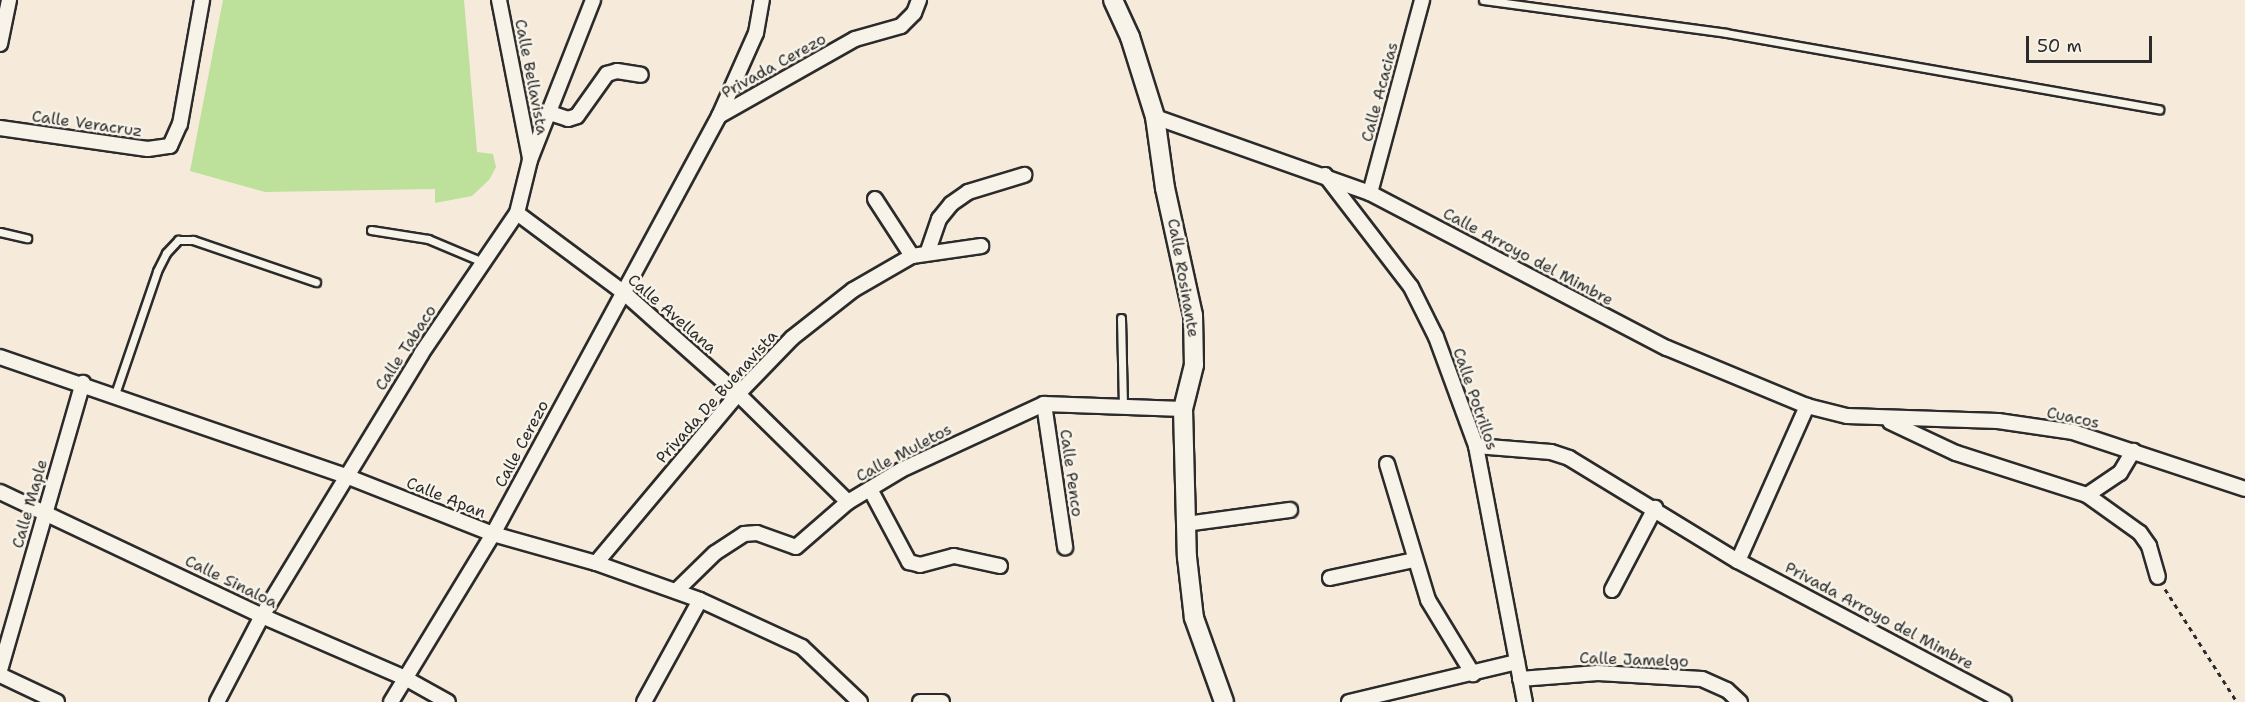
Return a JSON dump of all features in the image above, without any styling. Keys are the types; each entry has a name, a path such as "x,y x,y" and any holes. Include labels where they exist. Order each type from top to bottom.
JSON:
{"street":[{"path":"0,44 9,0"},
{"name":"Calle Veracruz","path":"0,128 148,149 170,146 180,124 202,0"},
{"name":"Calle Bellavista","path":"499,0 530,160"},
{"name":"Calle Tabaco","path":"217,702 262,616 346,476 517,213 530,160 547,112 593,0"},
{"path":"719,116 756,33 762,0"},
{"name":"Privada Cerezo","path":"623,292 719,116 855,39 901,26 914,13 919,0"},
{"name":"Calle Rosinante","path":"1113,0 1133,46 1155,117 1196,341 1183,409 1186,524 1194,618 1224,702"},
{"name":"Calle Acacias","path":"1370,193 1422,0"},
{"path":"547,112 568,119 576,116 607,74 617,71 641,75"},
{"name":"Calle Arroyo del Mimbre","path":"1155,117 1324,174 1370,193 1666,348 1807,406 1886,419"},
{"name":"Calle Potrillos","path":"1324,174 1411,287 1427,316 1476,446 1525,702"},
{"path":"928,251 939,219 951,204 968,192 1024,175"},
{"path":"875,199 912,256"},
{"name":"Calle Avellana","path":"517,213 623,292 738,394 848,502"},
{"name":"Privada De Buenavista","path":"596,562 738,394 801,331 853,290 912,256 928,251 981,246"},
{"name":"Calle Cerezo","path":"391,702 493,534 623,292"},
{"name":"Calle Apan","path":"0,357 115,394 346,476 493,534 596,562 700,600 802,647 861,702"},
{"name":"Calle Maple","path":"0,670 83,383"},
{"name":"Calle Muletos","path":"676,591 715,554 744,534 757,533 796,547 848,502 902,470 1044,404 1183,409"},
{"name":"Calle Penco","path":"1044,404 1065,548"},
{"path":"1738,561 1807,406"},
{"path":"1886,419 1956,453 2087,495 2140,533 2149,546 2158,578"},
{"name":"Cuacos","path":"1886,419 1998,421 2073,432 2245,489"},
{"name":"Privada Arroyo del Mimbre","path":"1476,446 1551,452 1569,458 1655,508 1738,561 1985,697 2004,702"},
{"path":"2087,495 2120,473 2133,451"},
{"path":"1387,464 1414,560 1439,622 1473,674"},
{"path":"870,489 908,560 917,565 954,556 1000,566"},
{"name":"Calle Sinaloa","path":"0,492 45,511 262,616 405,678 448,702"},
{"path":"1612,590 1655,508"},
{"path":"1186,524 1290,510"},
{"path":"1330,578 1414,560"},
{"path":"644,702 700,600"},
{"path":"1349,702 1518,662"},
{"name":"Calle Jamelgo","path":"1520,679 1598,673 1702,679 1726,690 1740,702"},
{"path":"0,675 57,702"},
{"path":"839,702 850,692"},
{"path":"920,702 942,702"}],"lane":[{"path":"1483,0 1726,33 2159,109"},
{"path":"371,230 428,239 483,262"},
{"path":"0,232 27,238"},
{"path":"115,394 157,271 166,253 178,240 193,240 316,282"},
{"path":"1121,318 1123,407"}],"path":[{"path":"2158,578 2237,702"}],"green space":[{"path":"223,0 464,0 477,152 493,154 496,167 489,180 472,196 435,203 435,189 265,192 190,171"}]}
